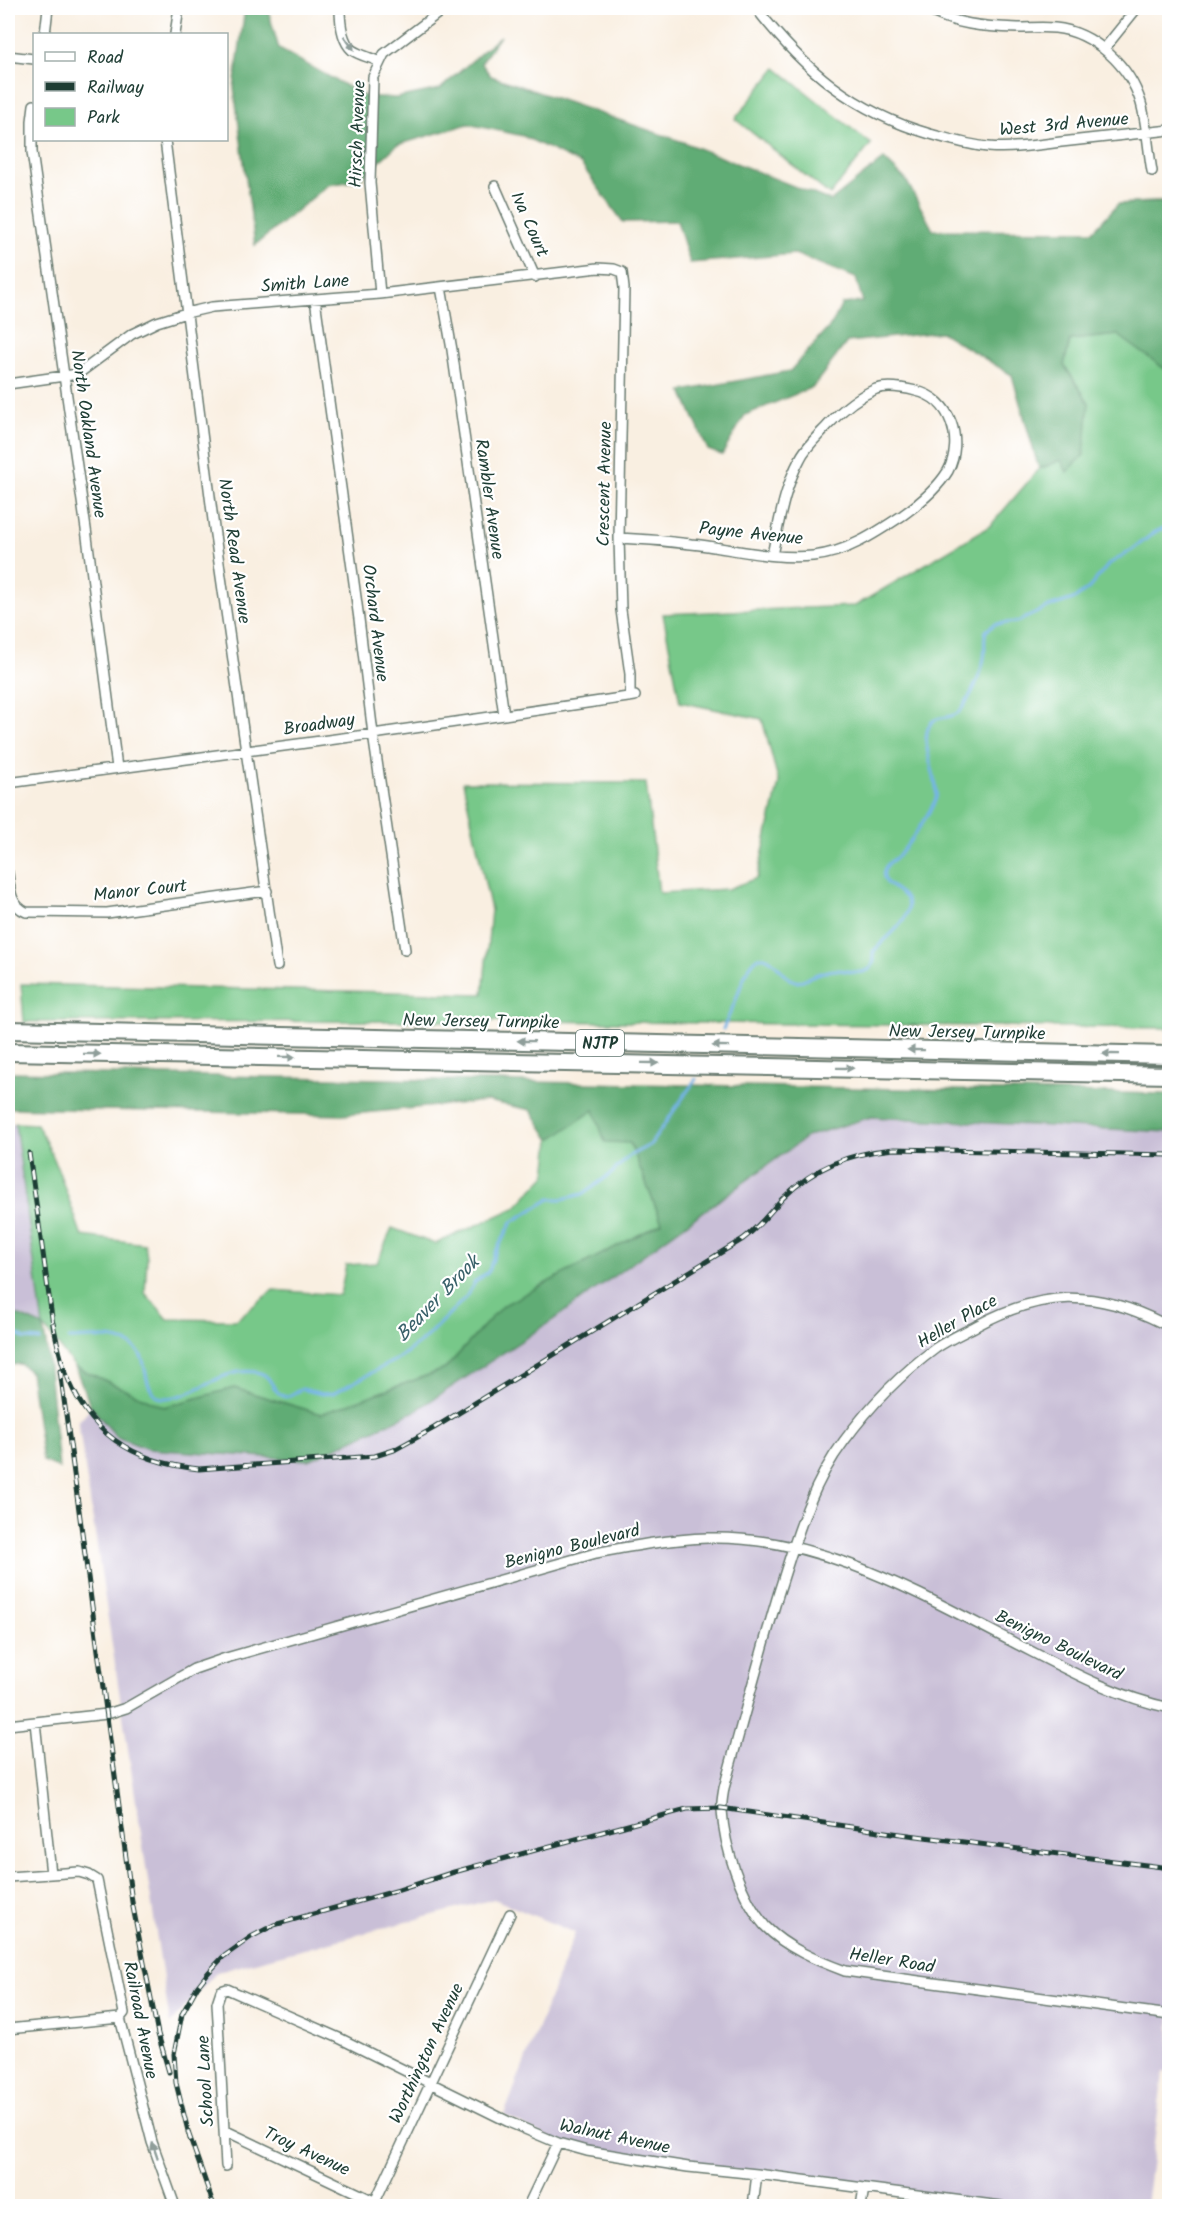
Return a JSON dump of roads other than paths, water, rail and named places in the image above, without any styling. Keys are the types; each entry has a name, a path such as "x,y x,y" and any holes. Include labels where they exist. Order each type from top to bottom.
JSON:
{"highway":[{"name":"New Jersey Turnpike","path":"8,1030 1170,1055"},
{"name":"NJTP","path":"8,1052 1170,1075"}],"street":[{"path":"45,33 48,8"},
{"path":"175,33 178,8"},
{"path":"340,8 343,34 352,50 380,62"},
{"name":"Hirsch Avenue","path":"380,294 370,183 373,77 384,54 445,8"},
{"name":"West 3rd Avenue","path":"756,8 790,49 816,74 846,97 881,117 909,128 954,141 988,147 1027,146 1170,130"},
{"path":"925,8 965,24 987,27 1056,28 1073,32 1096,43 1126,72 1141,102 1152,171"},
{"path":"1104,49 1137,8"},
{"path":"8,56 33,59"},
{"name":"North Oakland Avenue","path":"33,113 32,152 86,529 117,768"},
{"name":"North Read Avenue","path":"165,141 245,751 277,966"},
{"name":"Iva Court","path":"495,186 535,277"},
{"name":"Smith Lane","path":"8,384 78,374 132,334 157,322 212,307 441,288 598,268 622,272"},
{"name":"Crescent Avenue","path":"622,272 624,288 619,538 621,610 633,696"},
{"name":"Rambler Avenue","path":"441,288 454,362 504,715"},
{"name":"Orchard Avenue","path":"315,299 373,734 405,950"},
{"name":"Payne Avenue","path":"619,538 691,544 772,555 814,556 839,550 873,535 920,502 939,483 952,460 955,440 953,424 946,409 925,393 908,388 891,387 872,391 839,413 800,458 787,489 772,555"},
{"name":"Broadway","path":"8,783 633,696"},
{"name":"Manor Court","path":"8,873 12,899 26,912 107,913 267,891"},
{"name":"Heller Place","path":"793,1548 804,1513 826,1468 843,1441 875,1404 911,1368 938,1347 994,1316 1041,1300 1068,1298 1102,1300 1134,1309 1162,1323"},
{"name":"Benigno Boulevard","path":"8,1725 107,1714 126,1708 194,1669 226,1658 596,1553 653,1543 709,1538 752,1540 793,1548 860,1567 901,1585 1079,1676 1114,1691 1170,1708"},
{"name":"Heller Road","path":"793,1548 756,1668 724,1788 721,1808 724,1833 733,1864 748,1900 765,1926 812,1959 845,1971 1170,2014"},
{"path":"8,1877 51,1874 35,1722"},
{"name":"Railroad Avenue","path":"51,1874 79,1872 97,1881 124,2013 120,2018 152,2142 175,2206"},
{"name":"Worthington Avenue","path":"375,2204 430,2081 510,1914"},
{"name":"Walnut Avenue","path":"220,1995 221,1991 227,1989 339,2038 511,2123 558,2143 587,2151 688,2168 757,2174 864,2188 970,2205 1001,2206"},
{"name":"School Lane","path":"220,1995 217,2003 226,2166"},
{"path":"8,2029 120,2018"},
{"name":"Troy Avenue","path":"224,2130 375,2204"},
{"path":"528,2206 558,2143"},
{"path":"753,2206 757,2174"},
{"path":"861,2206 864,2188"}],"waterway":[{"name":"Beaver Brook","path":"723,1029 747,972 757,959 763,957 769,959 785,975 798,982 829,971 862,972 871,968 874,961 873,952 902,922 908,908 905,897 885,881 885,868 908,844 936,798 935,782 926,743 929,726 935,720 956,714 968,699 983,665 986,631 995,624 1017,622 1049,607 1076,598 1089,588 1109,564 1155,532 1170,525"},
{"name":"Beaver Brook","path":"69,1339 105,1338 130,1345 141,1356 151,1389 161,1398 186,1394 221,1377 246,1372 264,1375 278,1392 286,1397 302,1389 322,1394 334,1393 399,1358 423,1340 466,1297 475,1282 489,1271 495,1253 512,1222 550,1199 583,1194 612,1173 629,1156 650,1145 696,1079"},
{"name":"Beaver Brook","path":"8,1329 25,1339 40,1340"}],"railway":[{"path":"53,1323 64,1368 85,1410 99,1427 133,1451 153,1459 199,1469 375,1456 394,1450 434,1428 743,1239 794,1188 820,1170 848,1158 894,1149 1170,1155"},
{"path":"29,1153 54,1332"},
{"path":"60,1370 132,1902 158,2034 169,2072"},
{"path":"190,2139 176,2083 174,2054 182,2014 197,1987 223,1957 251,1937 274,1925 454,1872 687,1809 721,1808 893,1833 1170,1868"},
{"path":"188,2132 214,2206"}]}
